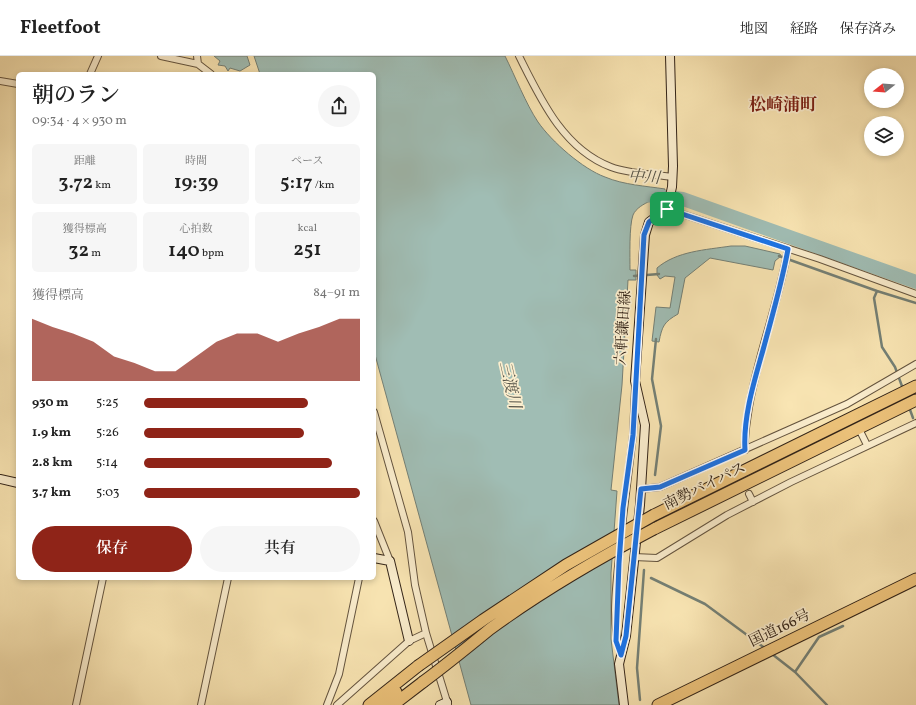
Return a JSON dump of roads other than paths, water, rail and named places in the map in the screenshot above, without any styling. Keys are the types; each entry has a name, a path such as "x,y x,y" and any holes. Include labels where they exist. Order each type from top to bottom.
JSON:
{"highway":[{"name":"南勢バイパス","path":"419,669 483,620 566,565 654,515 853,418 913,387"},
{"name":"南勢バイパス","path":"404,705 423,682 491,629 572,574 654,528 902,408 915,400"},
{"name":"国道166号","path":"658,705 916,579"},
{"path":"370,705 419,669"},
{"path":"382,705 419,669"},
{"path":"393,705 423,682"}],"main road":[{"path":"667,209 672,186 673,166 670,56"},
{"name":"六軒鎌田線","path":"624,705 619,664 626,636 641,489 645,425 635,381 642,271 646,228 654,218 667,209"},
{"path":"0,479 16,483"},
{"path":"376,558 390,561 409,641"}],"street":[{"path":"91,72 98,56"},
{"path":"161,56 189,59 208,72"},
{"path":"197,56 198,64"},
{"path":"519,56 545,109 562,130 591,156 603,164 619,169 672,176"},
{"path":"0,82 16,84"},
{"path":"667,209 787,252 916,294"},
{"path":"745,450 744,439 753,385 783,280 787,252"},
{"path":"641,489 660,487 847,404 916,364"},
{"path":"621,655 616,641 616,608 623,508 633,435 635,381"},
{"path":"847,404 853,418"},
{"path":"376,419 408,532 415,585 445,704"},
{"path":"634,557 656,558 727,515 867,445 916,423"},
{"path":"859,429 867,445"},
{"path":"733,455 736,463"},
{"path":"749,494 753,502"},
{"path":"376,526 390,561"},
{"path":"76,705 103,580"},
{"path":"201,705 228,580"},
{"path":"327,705 339,674 359,580"},
{"path":"337,705 409,641 426,633"}],"water":[{"path":"214,56 247,56 250,65 240,71 230,68 228,71 225,66 218,65 220,61"},
{"name":"三渡川","path":"254,56 505,56 538,122 551,138 568,154 587,168 612,180 627,184 665,189 663,202 650,201 640,206 633,215 631,226 630,270 636,270 636,280 628,280 622,385 611,490 617,491 611,573 611,639 619,705 471,705 376,358 376,72 259,72"},
{"path":"731,246 745,246 780,254 781,256 775,261 773,270 710,258 685,278 678,314 664,325 659,342 652,341 656,307 670,308 675,277 665,276 660,279 657,275 657,268 673,258 692,252"}],"waterway":[{"name":"中川","path":"645,195 683,199 916,282"},
{"path":"779,256 877,291 874,298 882,347 895,367 903,389"},
{"path":"634,276 659,274"},
{"path":"877,291 916,303"},
{"path":"655,475 661,426 652,379 656,339"},
{"path":"909,407 913,418"},
{"path":"640,700 637,668 644,570"},
{"path":"651,578 705,604 766,649"},
{"path":"795,672 819,637 843,626"},
{"path":"772,654 795,672 827,705"}],"tunnel":[{"path":"736,463 741,474"}],"district":[{"name":"松崎浦町","path":"783,105"}]}
